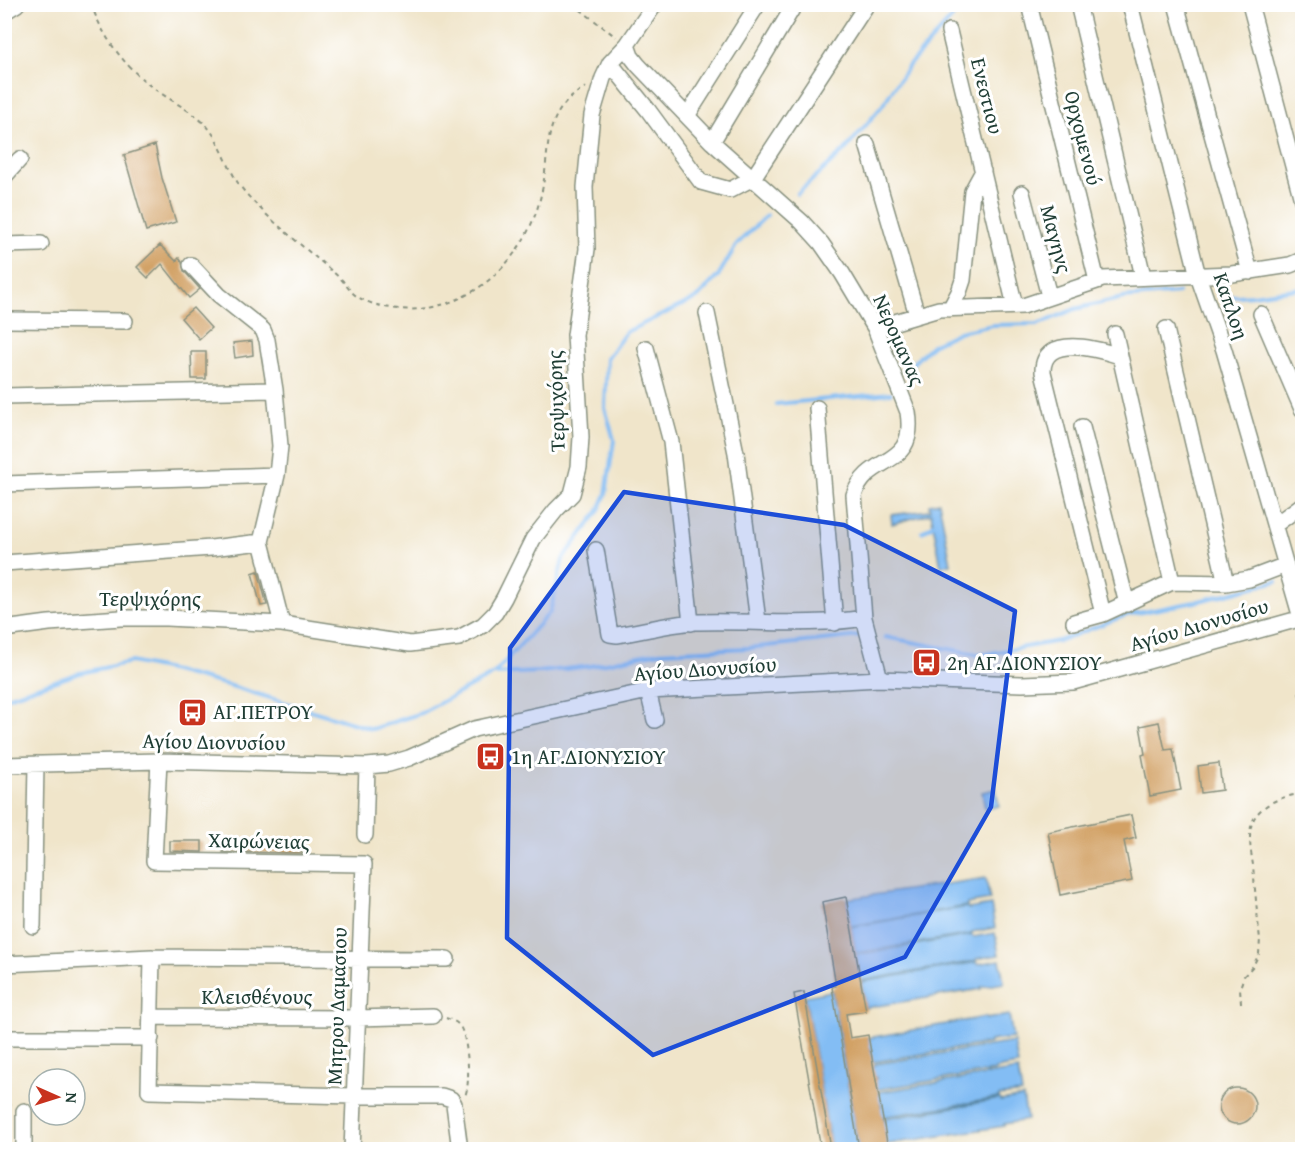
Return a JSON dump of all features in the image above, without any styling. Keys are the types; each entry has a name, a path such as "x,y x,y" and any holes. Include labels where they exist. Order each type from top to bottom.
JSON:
{"street":[{"path":"4,12 17,4"},
{"name":"Τερψιχόρης","path":"4,629 121,618 167,618 282,624 410,644 459,638 483,625 495,613 532,539 572,494 579,467 581,437 575,335 587,249 585,187 592,115 602,80 610,63 627,45 655,4"},
{"path":"687,116 758,4"},
{"path":"712,142 795,4"},
{"path":"610,63 701,182 730,190 753,178 867,4"},
{"name":"Ορχομενού","path":"1029,4 1097,281"},
{"path":"1078,4 1143,276"},
{"name":"Καπλοη","path":"1130,4 1198,276 1224,350 1302,618"},
{"path":"1176,4 1250,272"},
{"path":"1250,4 1302,200"},
{"name":"Ενεστιου","path":"949,31 1015,306"},
{"name":"Νερομανας","path":"627,45 638,65 712,142 802,222 821,243 875,328 908,412 910,425 905,446 898,454 864,476 857,485 854,495 853,505 864,618 880,679"},
{"path":"867,144 917,315"},
{"path":"4,177 20,159"},
{"path":"950,309 963,280 972,191 984,171"},
{"name":"Μαγηνς","path":"1022,193 1049,296"},
{"path":"4,245 41,244"},
{"path":"875,328 917,315 950,309 1023,306 1103,279 1250,272 1290,265 1302,260"},
{"path":"191,265 219,295 263,330 267,340 275,390 280,446 277,475 261,542 282,624"},
{"path":"707,313 736,453 758,621"},
{"path":"1261,314 1302,409"},
{"path":"4,320 125,321"},
{"path":"1166,328 1226,583"},
{"path":"1114,334 1172,582"},
{"path":"1103,615 1043,372 1043,364 1047,356 1056,350 1069,347 1096,349 1120,356"},
{"path":"646,348 671,442 691,622"},
{"path":"4,396 275,390"},
{"path":"817,408 835,622"},
{"path":"1082,427 1127,604"},
{"path":"4,484 277,475"},
{"path":"1275,525 1302,505"},
{"path":"4,563 211,548 261,542"},
{"path":"596,550 610,634 617,635 691,622 835,622 864,618"},
{"path":"1074,622 1103,615 1172,582 1226,583 1249,579 1286,565"},
{"name":"Αγίου Διονυσίου","path":"4,765 159,761 367,766 389,764 409,758 474,729 648,691 880,679 1022,684 1073,682 1302,618"},
{"path":"648,691 655,720"},
{"name":"Χαιρώνειας","path":"159,761 154,861 363,864"},
{"path":"33,926 36,764"},
{"path":"365,835 367,766"},
{"name":"Μητρου Δαμασιου","path":"352,1149 363,864"},
{"path":"152,957 149,1091 442,1096 451,1099 454,1104 460,1149"},
{"path":"4,964 152,957 447,959"},
{"name":"Κλεισθένους","path":"152,1017 433,1016"},
{"path":"4,1038 151,1038"},
{"path":"24,1111 24,1149"}],"path":[{"path":"91,4 105,36 123,60 145,81 204,124 215,138 231,172 243,190 262,209 342,280 353,294 366,301 398,309 428,308 454,301 482,286 505,266 527,234 537,210 552,128 558,111 573,94 602,80"},
{"path":"573,4 627,45"},
{"path":"1302,675 1299,693 1302,703"},
{"path":"1241,1003 1240,988 1244,976 1253,966 1259,954 1260,939 1251,845 1252,822 1260,811 1274,802 1287,795 1302,794"},
{"path":"433,1016 455,1022 463,1032 465,1039 468,1086 464,1098 454,1104"}],"highlighted area":[{"path":"624,492 844,525 1015,611 991,807 905,957 653,1055 507,938 510,648"}],"water":[{"path":"939,502 951,564 941,566 931,513 892,524 891,515 930,510 929,504"},
{"path":"996,789 999,806 985,809 982,792"},
{"path":"986,878 990,900 851,926 850,924 847,899"},
{"path":"991,905 995,928 972,932 972,934 856,953 851,927"},
{"path":"995,933 999,955 860,981 856,955"},
{"path":"1000,960 1004,983 981,987 981,989 865,1008 861,982"},
{"path":"832,991 859,1149 831,1149 805,996"},
{"path":"1009,1015 1013,1038 855,1065 853,1055 872,1051 871,1049 853,1052 851,1041"},
{"path":"1014,1042 1018,1065 995,1069 995,1071 860,1092 858,1082 876,1079 876,1077 857,1079 856,1069"},
{"path":"1018,1070 1022,1093 864,1120 881,1107 881,1104 860,1097"},
{"path":"1023,1097 1027,1120 1004,1124 1004,1126 869,1147 885,1132 865,1124 1000,1099 1000,1101"}],"building":[{"path":"155,145 162,178 176,222 146,231 124,155"},
{"path":"160,245 176,261 179,258 184,271 200,289 189,298 162,264 148,278 137,267"},
{"path":"193,308 211,328 199,339 181,318"},
{"path":"252,341 253,355 235,358 233,343"},
{"path":"191,352 206,352 206,379 192,379"},
{"path":"258,571 267,605 261,606 252,573"},
{"path":"1159,722 1165,750 1173,749 1181,790 1150,796 1142,755 1145,754 1140,726"},
{"path":"1219,763 1222,790 1201,793 1198,766"},
{"path":"1131,815 1136,838 1124,841 1132,881 1060,895 1048,832"},
{"path":"170,841 202,841 202,852 170,851"},
{"path":"275,841 306,842 305,853 223,852 223,843 275,843"},
{"path":"846,897 866,1011 846,1014 850,1038 868,1035 888,1148 859,1149 832,987 836,986 822,902"},
{"path":"804,992 831,1149 821,1149 794,994"},
{"path":"1237,1088 1250,1093 1255,1106 1250,1119 1237,1124 1224,1119 1219,1106 1224,1093"}],"waterway":[{"path":"797,194 845,150 882,106 909,65 953,17 958,4"},
{"path":"494,674 550,612 563,559 598,512 606,494 614,440 605,408 607,358 626,332 697,298 718,276 737,244 767,215"},
{"path":"1221,297 1302,288"},
{"path":"910,366 932,345 959,332 993,325 1039,324 1075,309 1123,298 1178,293"},
{"path":"776,404 891,393"},
{"path":"922,532 937,522"},
{"path":"885,637 981,655 1059,641 1127,615 1195,602 1277,581"},
{"path":"4,698 80,673 131,662 231,686 372,729 421,713 494,674 591,666 659,652 749,648 860,636"}],"place":[{"name":"2η ΑΓ.ΔΙΟΝΥΣΙΟΥ","path":"926,663"},
{"name":"ΑΓ.ΠΕΤΡΟΥ","path":"192,712"},
{"name":"1η ΑΓ.ΔΙΟΝΥΣΙΟΥ","path":"490,757"}]}
